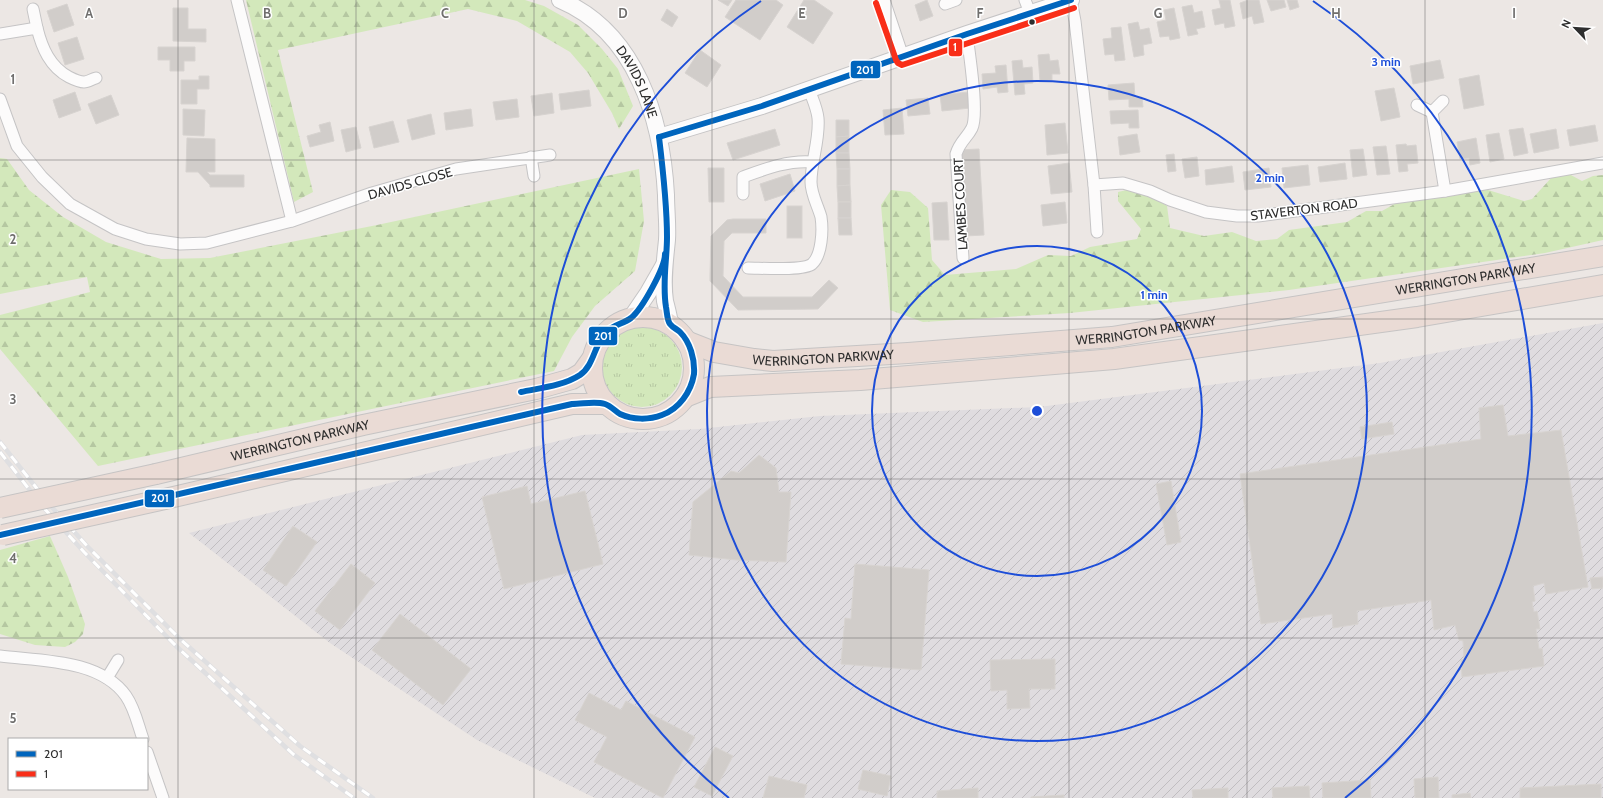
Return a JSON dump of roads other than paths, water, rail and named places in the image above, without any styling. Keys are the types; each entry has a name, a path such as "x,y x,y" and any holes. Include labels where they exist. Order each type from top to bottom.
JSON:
{"highway":[{"name":"WERRINGTON PARKWAY","path":"686,341 714,352 754,360 774,361 908,353 1112,337 1603,256"},
{"name":"WERRINGTON PARKWAY","path":"685,397 710,387 860,380 1114,359 1417,317 1603,285"},
{"path":"645,316 670,324 686,341 692,354 694,369 692,383 685,397 678,406 668,413 656,418 643,419 621,414 606,404 594,383 592,359 597,344 606,332 618,323 631,318 645,316"},
{"name":"WERRINGTON PARKWAY","path":"0,508 156,474 363,426 536,389 572,379 582,373 592,359"},
{"name":"WERRINGTON PARKWAY","path":"2,535 165,499 572,404 606,404"}],"street":[{"path":"237,0 292,221"},
{"name":"DAVIDS LANE","path":"560,0 595,22 614,38 638,77 650,104 659,137 666,193 667,239 664,265 665,300 670,324"},
{"path":"884,0 903,57"},
{"path":"659,137 762,106 903,57 967,34 1027,7 1071,0 1075,21 1094,185 1097,232"},
{"path":"33,9 39,39 50,62 61,73 74,80 84,82 96,78"},
{"path":"0,34 37,28"},
{"name":"LAMBES COURT","path":"963,258 956,154 959,144 972,127 975,105 967,34"},
{"path":"748,268 802,268 811,265 818,256 821,239 821,219 811,184 812,162 817,137 818,117 809,89"},
{"name":"DAVIDS CLOSE","path":"0,99 17,146 42,177 70,204 115,229 146,239 180,244 207,243 292,221 372,193 456,169 550,155"},
{"path":"1432,112 1443,101"},
{"path":"1417,105 1432,112"},
{"path":"1432,112 1445,191"},
{"path":"531,157 534,176"},
{"path":"743,194 743,177 778,165 800,161 812,162"},
{"name":"STAVERTON ROAD","path":"1094,185 1123,184 1150,191 1170,200 1206,212 1237,216 1258,216 1445,191 1603,163"},
{"name":"DAVIDS LANE","path":"631,318 648,293 664,265"},
{"path":"0,656 73,665 89,669 107,678 125,695 131,705 143,738"},
{"path":"107,678 118,660"},
{"path":"148,755 163,798"}],"railway":[{"path":"0,442 50,505 88,547 180,639 300,746 373,798"},
{"path":"0,452 43,507 84,552 176,646 293,754 354,798"}]}
